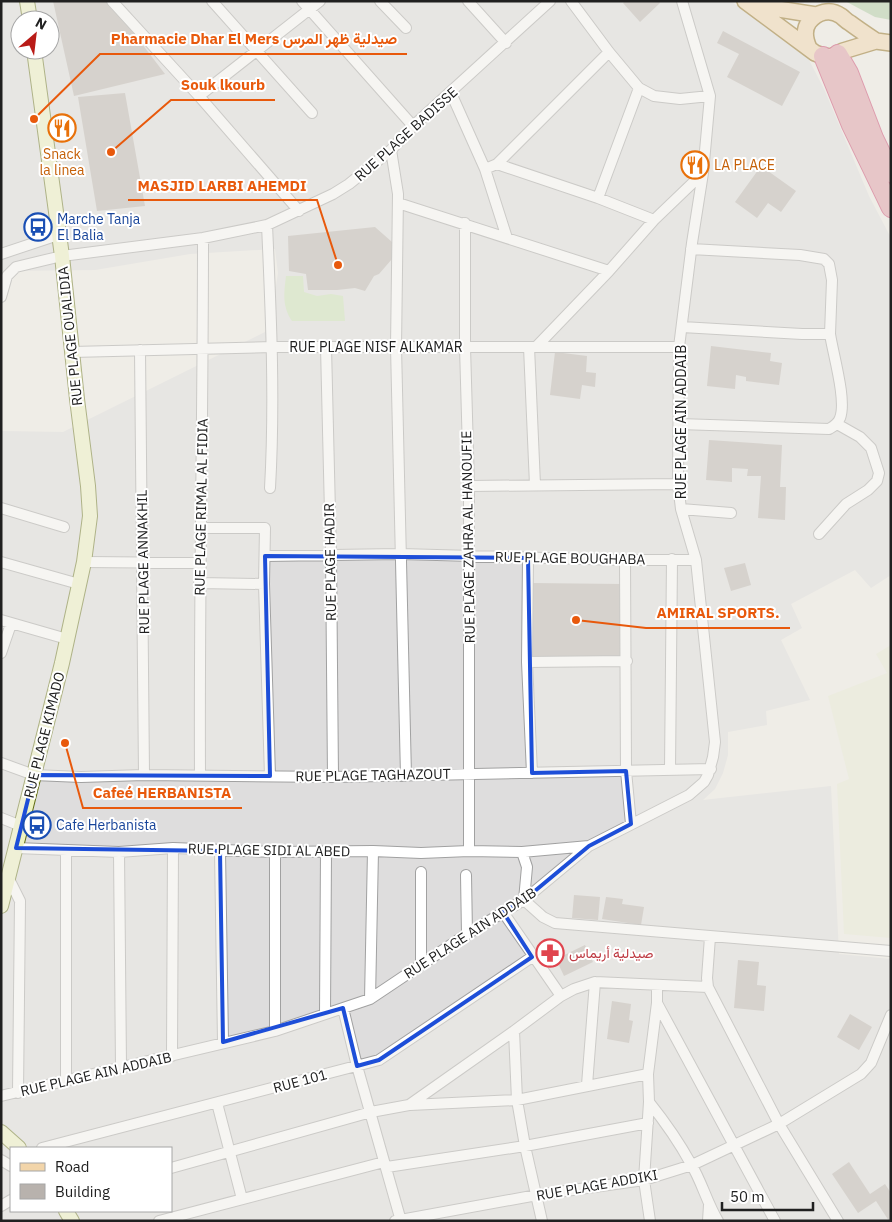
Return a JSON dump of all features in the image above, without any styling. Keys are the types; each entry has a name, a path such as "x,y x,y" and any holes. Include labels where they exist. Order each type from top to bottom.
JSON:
{"highway":[{"path":"829,52 849,74 874,138 891,173"},
{"path":"829,52 850,125 891,208"}],"main road":[{"path":"748,3 816,15"},
{"path":"748,3 829,52"},
{"path":"832,12 883,42 829,52 806,41 806,26 816,15 832,12"},
{"path":"829,52 848,44 850,29 846,21"}],"street":[{"path":"112,1 199,96 299,211"},
{"path":"212,1 312,112"},
{"path":"302,1 413,126"},
{"path":"199,96 320,1"},
{"path":"380,1 406,28"},
{"path":"468,1 506,43"},
{"name":"RUE PLAGE BADISSE","path":"1,297 7,276 16,267 62,256 202,238 267,226 299,211 349,184 391,150 413,126 550,1"},
{"path":"571,1 639,88 654,96 680,99 710,96"},
{"name":"RUE PLAGE AIN ADDAIB","path":"1,1096 275,1031 370,999 467,934 524,900 589,846 689,795 704,782 711,769 715,742 696,560 681,509 678,484 680,347 691,249 703,173 710,96 682,1"},
{"path":"485,169 497,164 609,52"},
{"name":"RUE PLAGE OUALIDIA","path":"35,60 62,256 89,503 89,527 84,562"},
{"path":"598,198 639,88"},
{"path":"451,93 485,169 506,238"},
{"path":"391,150 396,176 398,203 396,347 406,776"},
{"path":"497,164 598,198 654,220"},
{"path":"535,485 532,347 609,271 654,220 703,173"},
{"path":"398,203 609,271"},
{"name":"RUE PLAGE ZAHRA AL HANOUFIE","path":"465,224 464,347 469,486 469,851"},
{"path":"267,226 273,347 270,488"},
{"path":"1,254 58,235"},
{"name":"RUE PLAGE RIMAL AL FIDIA","path":"200,776 202,238"},
{"path":"691,249 800,255 824,259 829,264 832,280 830,334 842,398 842,412 833,426"},
{"path":"682,327 830,334"},
{"name":"RUE PLAGE NISF ALKAMAR","path":"72,352 273,347 680,347"},
{"name":"RUE PLAGE HADIR","path":"326,347 333,777"},
{"name":"RUE PLAGE ANNAKHIL","path":"140,350 144,775"},
{"path":"679,424 833,426 860,437 871,448 879,473 877,481 868,490 846,504 819,534"},
{"path":"469,486 678,484"},
{"path":"1,508 64,527"},
{"path":"681,509 731,513"},
{"path":"202,528 264,528 270,776"},
{"name":"RUE PLAGE BOUGHABA","path":"265,556 400,554 696,560"},
{"path":"528,558 527,662 532,773"},
{"path":"670,770 672,559"},
{"path":"625,560 627,661 626,771 631,824"},
{"path":"1,562 79,584"},
{"path":"84,562 201,564"},
{"name":"RUE PLAGE KIMADO","path":"1,906 34,776 84,562"},
{"path":"200,583 264,584"},
{"path":"1,653 6,622 67,639"},
{"path":"527,662 627,661"},
{"path":"1,763 34,776"},
{"name":"RUE PLAGE TAGHAZOUT","path":"34,776 333,777 711,769"},
{"path":"1,818 21,826"},
{"name":"RUE PLAGE SIDI AL ABED","path":"16,848 119,852 173,848 220,851 373,851 421,853 469,851 522,852 589,846"},
{"path":"172,1056 173,848"},
{"path":"66,851 66,1081"},
{"path":"220,851 223,1042"},
{"path":"370,999 373,851"},
{"path":"119,852 121,1067"},
{"path":"275,852 275,1031"},
{"path":"325,1014 326,852"},
{"path":"522,852 527,868 524,900 543,917 555,923 891,951"},
{"path":"421,872 421,964"},
{"path":"466,875 467,934"},
{"path":"9,879 20,901 18,1093"},
{"path":"502,912 561,996"},
{"path":"710,937 708,987 779,1124 834,1219"},
{"name":"RUE 101","path":"46,1147 380,1060 532,957"},
{"path":"409,1106 561,996 574,989 595,982 708,987"},
{"path":"587,1085 595,982"},
{"path":"650,1221 644,1180 649,1102 648,1074 657,1004 657,985"},
{"path":"657,1004 775,1221"},
{"path":"343,1008 399,1220"},
{"name":"RUE PLAGE ADDIKI","path":"399,1220 536,1195 644,1180 692,1166 779,1124 861,1074 871,1063 891,1015"},
{"path":"514,1031 517,1100 542,1221"},
{"path":"172,1168 371,1112 409,1106 517,1100 648,1074"},
{"path":"217,1102 242,1199"},
{"path":"649,1102 666,1123 692,1166 718,1221"},
{"path":"159,1221 385,1165 525,1146 648,1123"},
{"path":"1,1132 18,1147"},
{"path":"708,1221 709,1205"}],"highlighted area":[{"path":"265,556 528,558 532,773 626,771 631,824 589,846 524,900 503,912 532,957 379,1060 357,1066 343,1008 223,1042 220,851 16,848 34,775 270,776"}],"shaded area":[{"path":"1,1 730,1 787,39 809,60 824,89 869,196 891,238 891,575 871,588 855,570 791,604 802,628 781,640 810,700 766,711 767,725 728,732 728,755 723,773 715,789 703,800 831,786 839,954 891,959 891,1221 1,1221 1,431 63,432 269,330 278,273 275,249 190,254 95,270 1,271"}],"green space":[{"path":"845,1 891,1 891,20 875,17"},
{"path":"286,276 303,276 304,292 317,296 331,294 343,296 345,321 292,321 285,305"},
{"path":"891,645 891,938 844,934 837,784 849,779 828,696 887,673 876,654"}],"building":[{"path":"53,1 109,1 165,74 74,96 60,33 60,10 55,10"},
{"path":"625,1 659,1 660,3 640,22 623,3"},
{"path":"723,31 800,72 782,106 727,77 739,54 717,43"},
{"path":"125,93 145,206 97,211 78,97"},
{"path":"761,166 796,191 781,212 768,203 757,218 735,202"},
{"path":"375,227 392,242 392,259 379,274 374,276 365,291 355,288 308,290 306,274 289,271 288,236"},
{"path":"711,346 771,353 770,361 782,363 779,385 746,381 746,377 736,375 735,389 707,386"},
{"path":"555,352 587,356 586,372 596,373 595,387 582,385 580,399 550,395"},
{"path":"709,440 782,445 780,487 786,487 785,520 758,518 761,476 747,476 748,469 732,468 732,482 706,480"},
{"path":"745,563 751,585 731,591 724,568"},
{"path":"532,583 621,584 621,657 532,656"},
{"path":"574,895 600,897 598,920 572,918"},
{"path":"606,897 623,899 622,904 644,907 641,925 602,919"},
{"path":"585,945 593,962 564,976 556,959"},
{"path":"738,960 759,962 757,985 766,986 764,1011 734,1008"},
{"path":"612,1001 631,1004 629,1020 633,1021 629,1043 607,1039"},
{"path":"850,1014 872,1027 859,1050 837,1037"},
{"path":"849,1162 870,1194 885,1184 891,1193 891,1221 889,1221 876,1201 858,1213 832,1174"}],"place":[{"name":"Pharmacie Dhar El Mers صيدلية ظهر المرس","path":"34,119"},
{"name":"Snack la linea","path":"62,128"},
{"name":"Souk lkourb","path":"111,152"},
{"name":"LA PLACE","path":"695,165"},
{"name":"Marche Tanja El Balia","path":"38,227"},
{"name":"MASJID LARBI AHEMDI","path":"338,265"},
{"name":"AMIRAL SPORTS.","path":"576,620"},
{"name":"Cafeé HERBANISTA","path":"65,743"},
{"name":"Cafe Herbanista","path":"37,825"},
{"name":"صيدلية أريماس","path":"550,953"}]}
